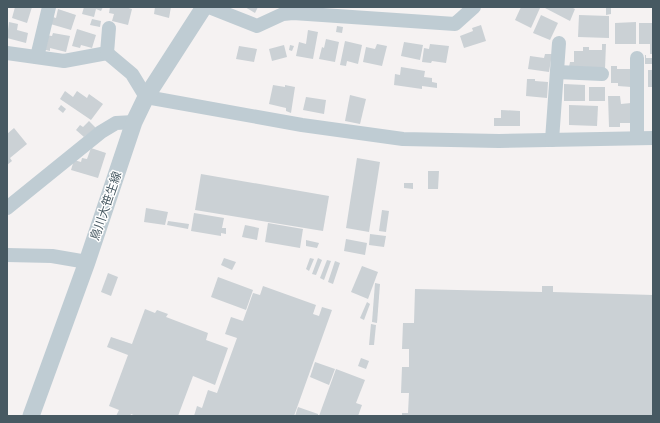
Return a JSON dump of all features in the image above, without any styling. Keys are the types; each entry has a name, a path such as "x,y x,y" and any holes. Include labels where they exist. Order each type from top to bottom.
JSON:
{"street":[{"path":"37,57 49,7"},
{"name":"鳥川大笹生線","path":"31,416 87,262 134,122 146,97 204,7"},
{"path":"209,7 257,26 283,14 293,13 455,24 474,7"},
{"path":"106,53 110,28"},
{"path":"552,140 559,43"},
{"path":"7,53 64,61 106,53 132,74 146,97 302,125 404,139 552,140 653,138"},
{"path":"637,58 637,138"},
{"path":"557,72 602,74"},
{"path":"7,208 105,130 116,123 134,122"},
{"path":"7,255 52,256 87,262"}],"building":[{"path":"15,7 32,7 27,23 12,18"},
{"path":"84,7 103,7 101,11 96,9 94,17 82,14"},
{"path":"110,7 125,7 132,9 128,25 112,21 114,14 109,13"},
{"path":"155,7 171,7 169,18 154,14"},
{"path":"245,7 258,7 255,13"},
{"path":"521,7 540,8 531,28 515,20"},
{"path":"545,7 571,7 575,9 570,21"},
{"path":"606,8 611,8 611,14 606,15"},
{"path":"58,9 76,15 71,30 47,23 50,16 56,18"},
{"path":"541,15 558,23 550,40 533,33"},
{"path":"579,15 609,16 609,38 578,37"},
{"path":"92,19 101,21 100,27 90,25"},
{"path":"9,22 18,24 17,30 28,33 26,43 7,38"},
{"path":"636,22 636,44 615,44 615,23"},
{"path":"639,23 653,23 653,54 650,54 650,44 639,44"},
{"path":"481,25 486,41 464,48 460,36 473,31 472,28"},
{"path":"337,26 343,27 342,33 336,32"},
{"path":"77,29 96,35 92,48 81,45 80,48 72,46"},
{"path":"308,30 318,32 313,59 296,56 299,42 306,44"},
{"path":"53,33 70,36 66,52 50,48 50,51 42,49 45,35 52,36"},
{"path":"326,39 339,42 335,62 319,59"},
{"path":"345,41 362,45 358,64 347,61 346,66 340,65"},
{"path":"404,42 423,45 420,60 401,56"},
{"path":"377,44 387,46 382,66 363,62 366,47 375,49"},
{"path":"430,44 449,46 446,63 432,61 431,63 422,62 424,48 429,49"},
{"path":"602,44 606,44 605,69 569,67 570,62 574,62 574,51 583,51 583,47 589,47 589,50 602,50"},
{"path":"284,45 287,57 272,61 269,49"},
{"path":"290,45 294,46 292,51 289,50"},
{"path":"239,46 257,49 254,62 236,59"},
{"path":"545,54 552,54 549,72 528,69 530,56 544,58"},
{"path":"645,55 646,58 653,58 653,64 645,64"},
{"path":"611,66 617,66 617,69 631,69 631,87 618,86 618,83 611,83"},
{"path":"401,67 425,71 424,77 432,78 432,82 437,83 437,88 422,86 422,89 394,85 395,74 400,75"},
{"path":"648,70 653,70 653,87 648,87"},
{"path":"527,79 548,82 547,98 526,96"},
{"path":"564,84 585,85 585,101 564,101"},
{"path":"273,85 295,87 291,113 286,111 286,108 269,104"},
{"path":"589,87 605,87 605,101 589,101"},
{"path":"65,91 73,97 77,91 87,98 89,94 103,104 91,120 60,99"},
{"path":"350,95 366,99 360,124 345,121"},
{"path":"608,96 620,96 621,104 631,103 631,123 620,123 620,127 609,127"},
{"path":"306,97 326,100 324,114 303,110"},
{"path":"61,105 66,109 63,113 58,109"},
{"path":"569,105 598,106 597,126 569,125"},
{"path":"501,110 520,111 520,126 494,126 494,118 501,118"},
{"path":"89,121 96,128 84,137 76,130 80,125 83,127"},
{"path":"14,128 27,144 10,158 12,161 7,165 7,134"},
{"path":"91,148 106,153 98,178 71,170 74,160 81,162 82,158 87,159"},
{"path":"357,158 380,162 369,232 346,228"},
{"path":"428,171 439,171 438,189 428,189"},
{"path":"201,174 329,196 323,231 195,210"},
{"path":"404,183 413,183 413,189 404,188"},
{"path":"146,208 168,212 165,225 144,222"},
{"path":"382,210 389,211 386,232 379,231"},
{"path":"194,213 224,218 222,228 226,228 226,234 221,233 221,236 191,231"},
{"path":"168,221 189,224 188,229 167,225"},
{"path":"268,223 303,229 300,248 265,242"},
{"path":"245,225 259,228 257,240 242,237"},
{"path":"370,234 386,236 384,247 369,245"},
{"path":"346,239 367,243 365,255 344,251"},
{"path":"306,240 319,243 317,248 306,246"},
{"path":"224,258 236,262 232,270 221,265"},
{"path":"310,258 314,259 309,271 306,269"},
{"path":"318,258 322,260 316,275 312,274"},
{"path":"327,260 331,261 324,280 320,278"},
{"path":"335,261 340,263 333,284 328,282"},
{"path":"362,266 378,272 368,299 351,292"},
{"path":"108,273 118,277 111,296 101,292"},
{"path":"218,277 253,290 246,310 211,297"},
{"path":"375,283 380,284 377,323 372,322"},
{"path":"263,286 316,305 313,314 319,316 322,307 332,310 294,416 194,416 197,406 202,408 208,390 217,393 237,338 225,334 231,317 243,321 253,293 260,295"},
{"path":"542,286 553,286 553,292 653,295 653,416 402,416 402,413 408,413 409,393 401,393 402,367 409,367 409,349 402,349 403,323 414,323 415,289 542,292"},
{"path":"367,302 370,304 364,320 360,318"},
{"path":"145,309 155,313 157,310 168,314 166,317 208,333 206,340 228,348 215,385 193,376 178,416 136,416 131,414 130,416 116,416 119,410 109,406 128,355 107,347 111,337 132,344"},
{"path":"371,324 376,325 374,345 369,345"},
{"path":"361,358 369,361 366,369 358,366"},
{"path":"315,362 335,369 329,385 310,377"},
{"path":"336,369 365,380 356,403 362,405 358,416 319,416"},
{"path":"298,407 318,414 318,416 295,416"}]}
